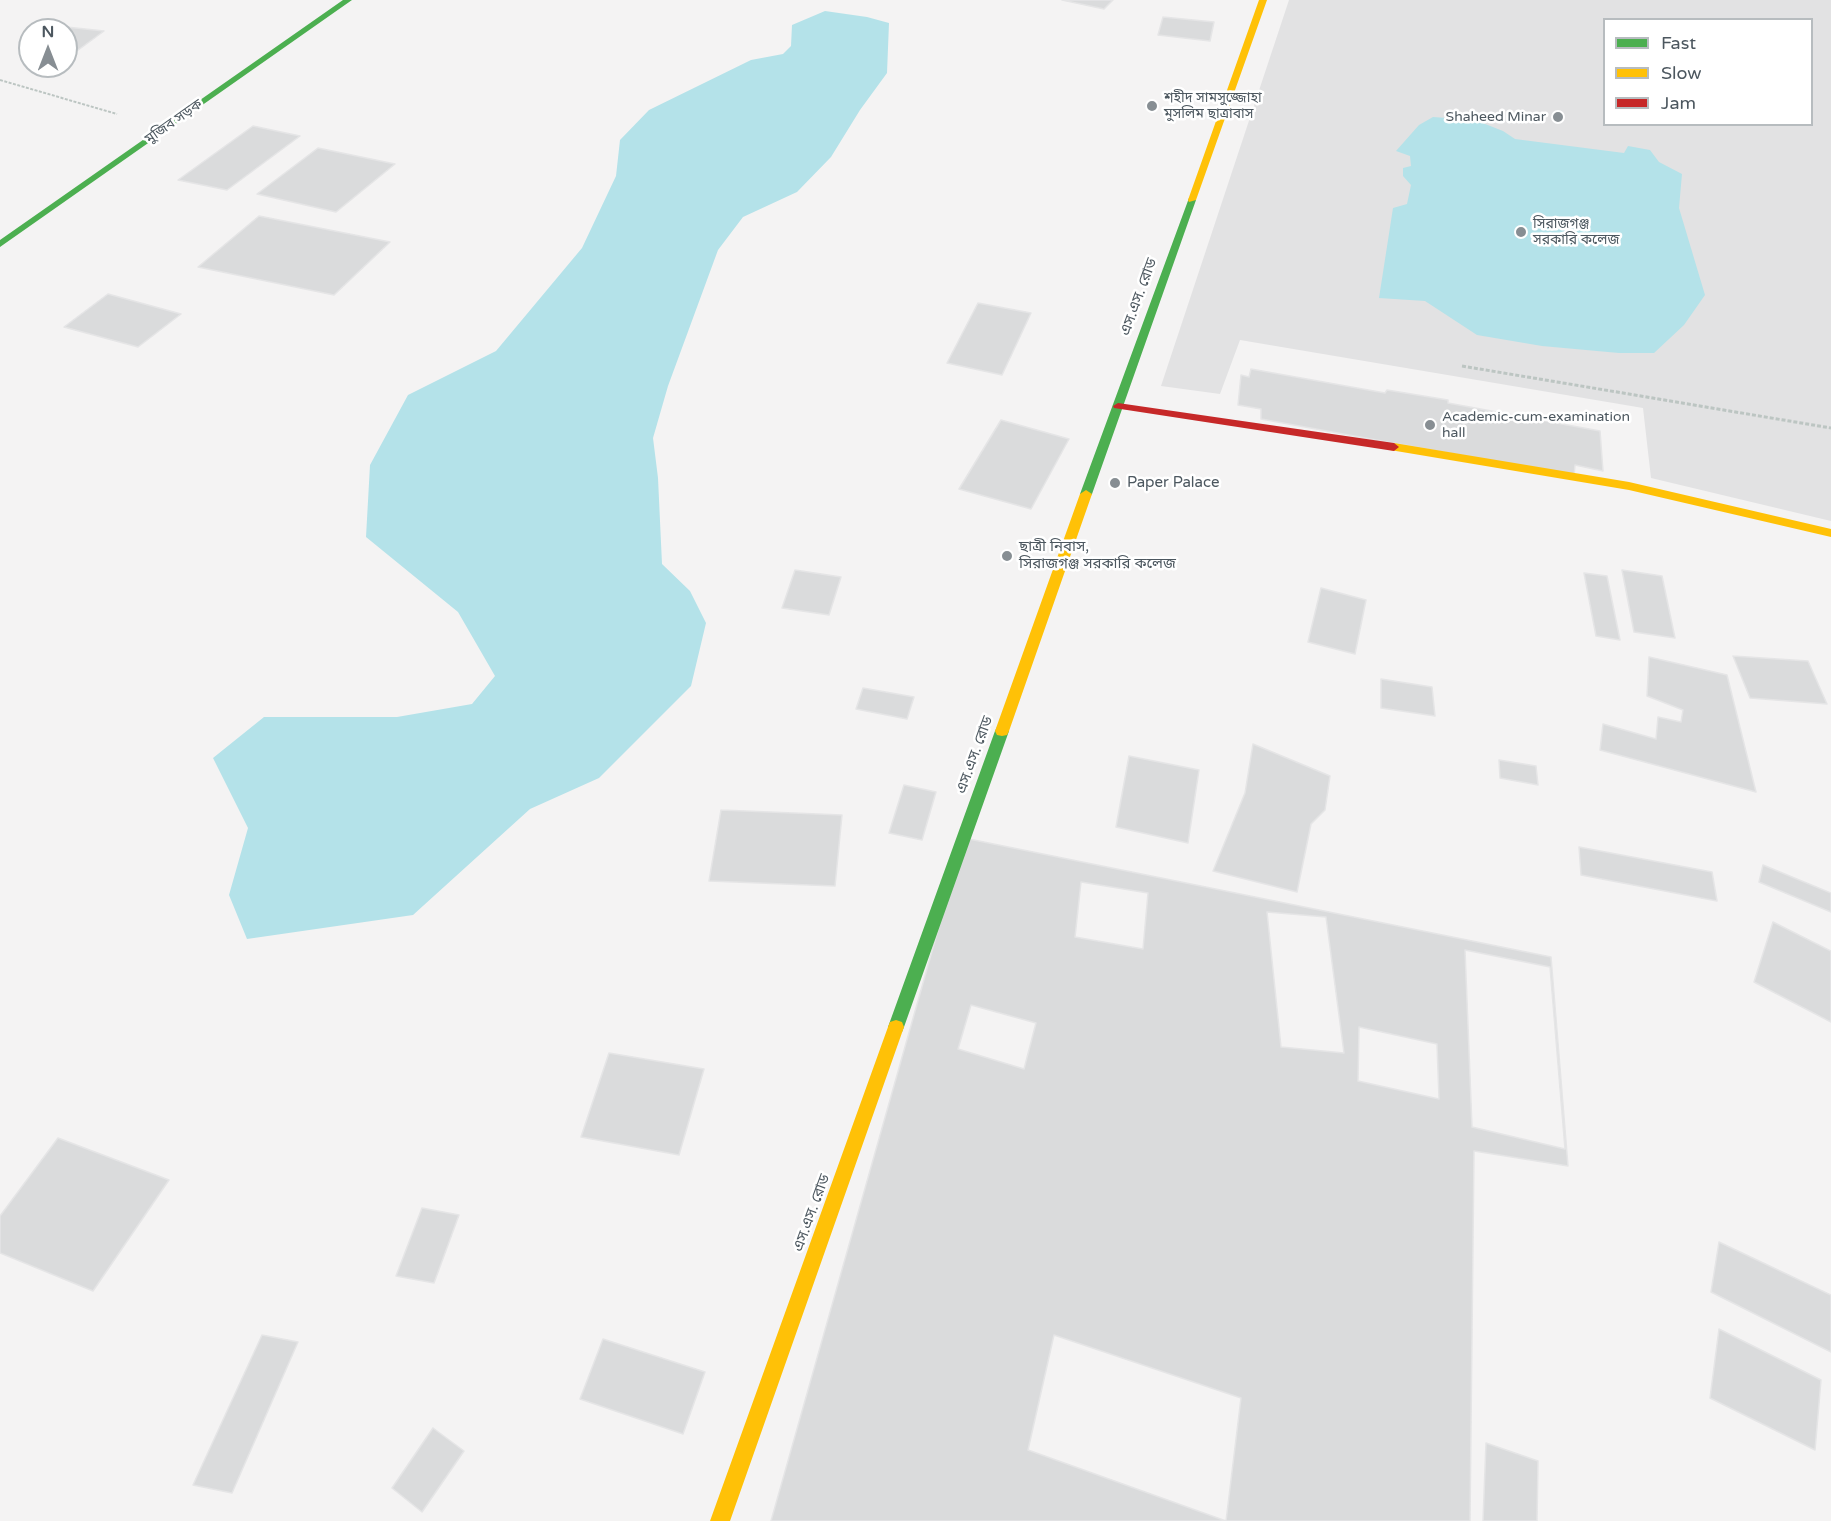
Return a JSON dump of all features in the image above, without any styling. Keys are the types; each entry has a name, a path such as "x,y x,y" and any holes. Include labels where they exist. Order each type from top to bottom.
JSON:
{"street":[{"name":"মুজিব সড়ক","path":"0,244 348,0"},
{"name":"এস.এস. রোড","path":"720,1521 1263,0"},
{"path":"1118,406 1365,442 1629,486 1831,533"}],"path":[{"path":"0,80 166,128"},
{"path":"1462,366 1831,428"}],"shaded area":[{"name":"সিরাজগঞ্জ সরকারি কলেজ","path":"1289,0 1831,0 1831,521 1651,478 1643,408 1240,340 1220,394 1161,386"}],"water":[{"path":"825,11 867,17 889,23 887,73 860,110 831,157 797,192 743,217 718,250 668,386 653,438 658,478 662,564 690,591 706,623 691,686 599,778 530,809 413,915 247,939 229,895 248,828 213,758 264,717 397,717 472,704 495,676 458,612 366,537 370,465 408,395 496,351 582,248 616,176 620,140 649,110 751,60 783,54 791,46 792,25"},
{"path":"1433,117 1475,120 1503,131 1515,139 1624,153 1628,146 1650,150 1659,162 1682,174 1679,208 1705,295 1684,325 1654,353 1619,353 1542,346 1477,335 1425,301 1379,298 1393,208 1407,204 1411,185 1403,176 1403,168 1411,166 1410,156 1396,151 1419,125"}],"building":[{"path":"1062,0 1113,0 1104,9"},
{"path":"1163,17 1214,22 1210,41 1158,35"},
{"path":"78,28 104,31 78,50"},
{"path":"253,126 300,136 227,190 178,180"},
{"path":"318,148 395,164 336,212 257,194"},
{"path":"259,216 390,242 334,295 198,267"},
{"path":"108,294 181,314 138,347 64,327"},
{"path":"978,303 1031,313 1002,375 947,363"},
{"name":"Academic-cum-examination hall","path":"1251,369 1385,393 1387,390 1448,400 1448,403 1600,431 1603,471 1575,465 1574,476 1261,419 1261,409 1238,405 1241,375 1249,377"},
{"path":"1001,420 1069,439 1031,509 959,489"},
{"path":"795,570 841,577 829,615 782,608"},
{"path":"1622,570 1662,576 1675,638 1634,632"},
{"path":"1584,573 1607,576 1620,640 1596,636"},
{"path":"1321,588 1366,600 1355,654 1308,642"},
{"path":"1733,656 1808,661 1827,704 1750,698"},
{"path":"1649,657 1727,675 1756,792 1600,750 1603,724 1656,739 1658,717 1681,722 1683,710 1647,696"},
{"path":"1381,679 1432,687 1435,716 1381,708"},
{"path":"863,688 914,697 907,719 856,709"},
{"path":"1253,744 1330,776 1325,810 1311,824 1297,892 1213,871 1245,793"},
{"path":"1129,756 1199,770 1188,843 1116,827"},
{"path":"1499,760 1536,766 1538,785 1500,778"},
{"path":"904,785 936,792 922,840 889,833"},
{"path":"721,810 842,815 835,886 709,881"},
{"path":"964,838 1551,957 1568,1166 1474,1151 1470,1521 771,1521"},
{"path":"1579,847 1712,872 1717,901 1581,875"},
{"path":"1763,865 1831,893 1831,912 1759,882"},
{"path":"1081,882 1148,893 1143,949 1075,937"},
{"path":"1267,912 1326,917 1344,1053 1281,1047"},
{"path":"1773,922 1831,951 1831,1022 1754,982"},
{"path":"1465,950 1550,967 1565,1149 1472,1127"},
{"path":"971,1005 1036,1023 1024,1069 958,1049"},
{"path":"1359,1027 1437,1044 1439,1099 1358,1081"},
{"path":"609,1053 704,1069 679,1155 581,1137"},
{"path":"58,1138 169,1180 93,1291 0,1253 0,1216"},
{"path":"422,1208 459,1215 434,1283 396,1276"},
{"path":"1719,1242 1831,1295 1831,1352 1711,1292"},
{"path":"1719,1329 1821,1380 1815,1450 1710,1398"},
{"path":"262,1335 298,1342 232,1493 193,1485"},
{"path":"1054,1335 1241,1398 1226,1521 1028,1450"},
{"path":"603,1339 705,1372 683,1434 580,1399"},
{"path":"433,1428 464,1451 422,1512 392,1488"},
{"path":"1486,1443 1538,1461 1537,1521 1483,1521"}],"traffic: fast":[{"path":"0,244 348,0"},
{"path":"1086,494 1192,200"},
{"path":"896,1027 1002,731"}],"traffic: slow":[{"path":"1192,200 1263,0"},
{"path":"1394,447 1629,486 1831,533"},
{"path":"1002,731 1086,494"},
{"path":"720,1521 896,1027"}],"traffic: jam":[{"path":"1118,406 1394,447"}],"place":[{"name":"শহীদ সামসুজ্জোহা মুসলিম ছাত্রাবাস","path":"1152,106"},
{"name":"Shaheed Minar","path":"1558,117"},
{"name":"সিরাজগঞ্জ সরকারি কলেজ","path":"1521,232"},
{"name":"Academic-cum-examination hall","path":"1430,425"},
{"name":"Paper Palace","path":"1115,483"},
{"name":"ছাত্রী নিবাস, সিরাজগঞ্জ সরকারি কলেজ","path":"1007,556"}]}
